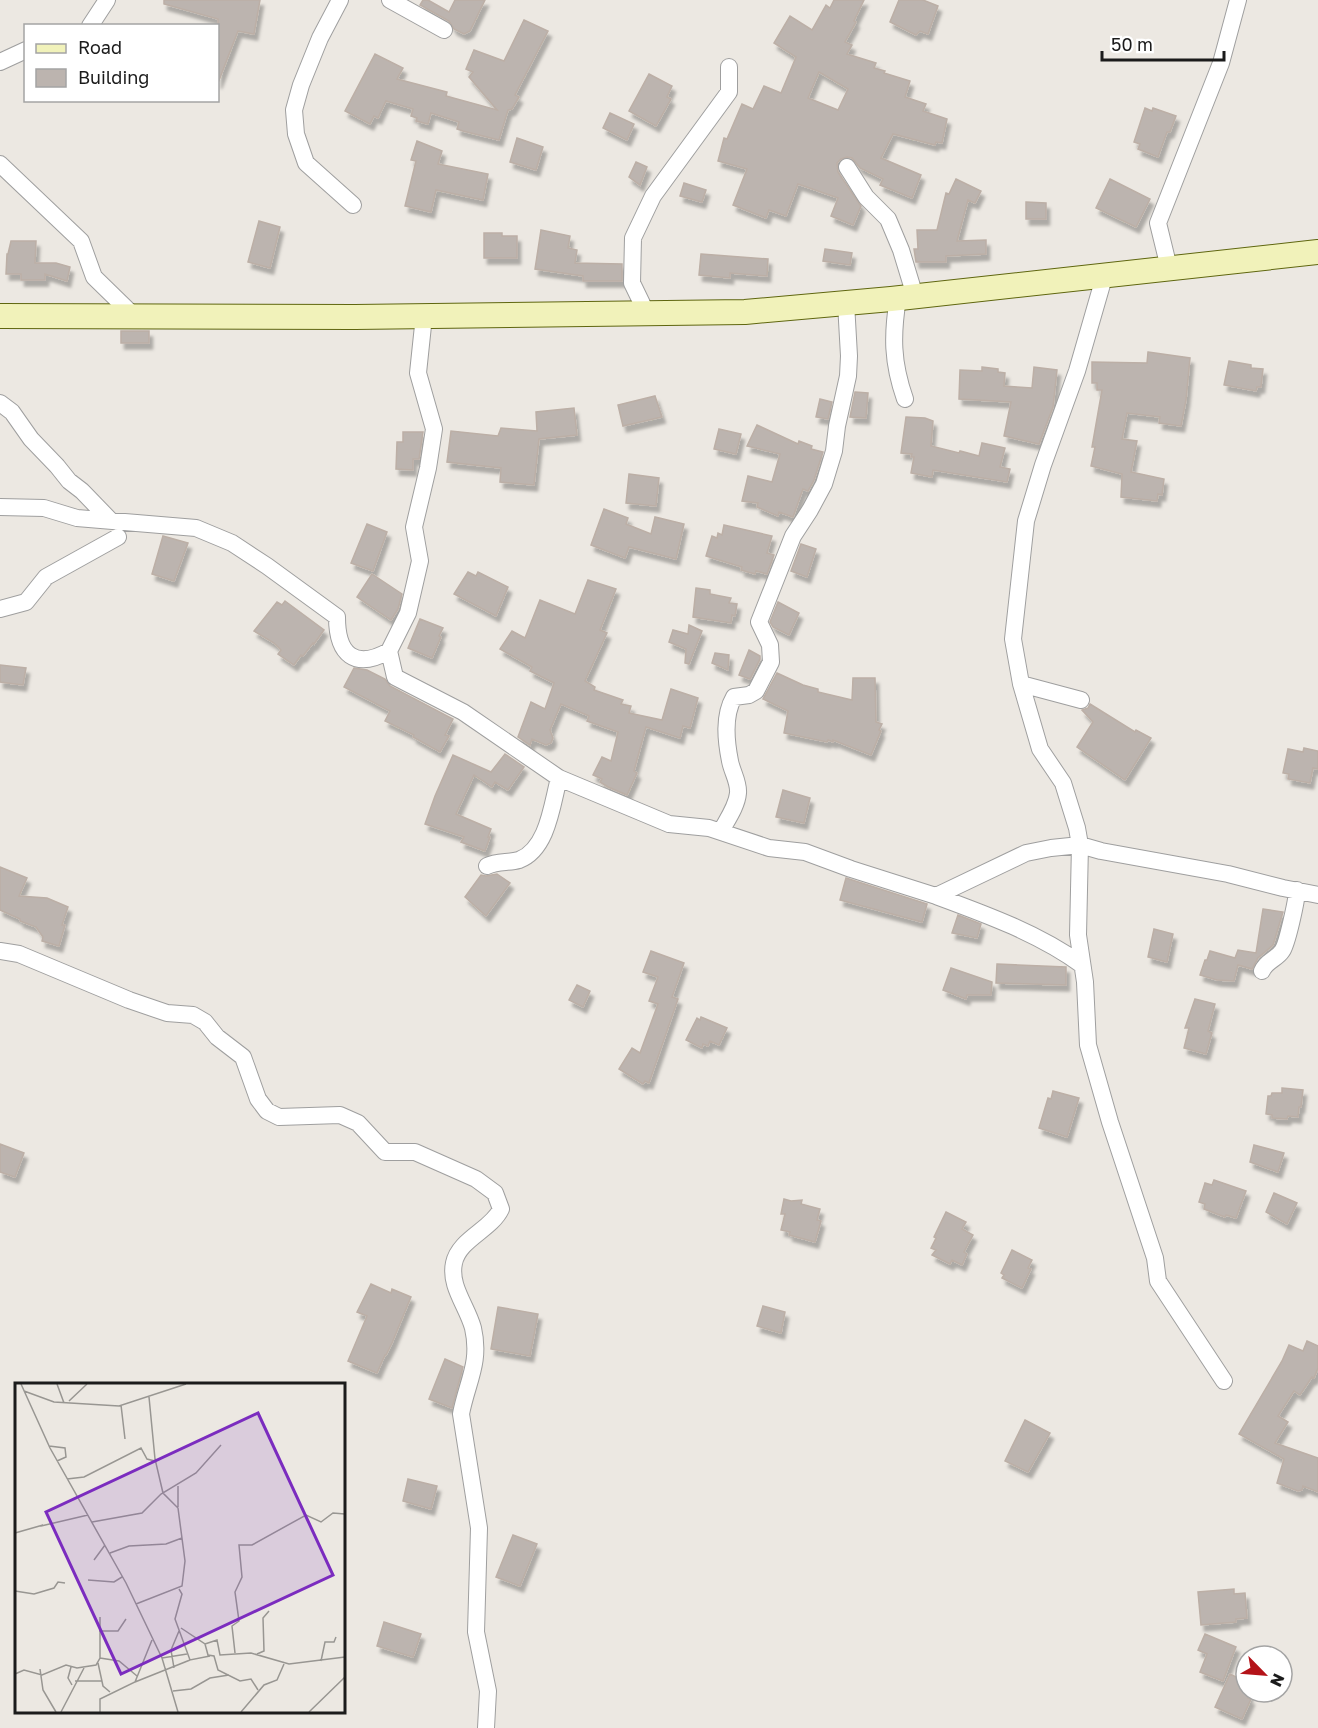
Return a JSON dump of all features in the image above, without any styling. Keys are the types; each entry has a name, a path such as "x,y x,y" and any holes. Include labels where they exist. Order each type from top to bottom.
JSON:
{"main road":[{"path":"0,316 424,316 745,312 907,297 1318,252"}],"street":[{"path":"91,24 107,0"},
{"path":"340,0 320,38 301,85 294,110 296,134 306,163 353,205"},
{"path":"390,0 444,30"},
{"path":"1169,268 1158,223 1221,63 1238,0"},
{"path":"0,62 24,51"},
{"path":"647,314 632,283 633,238 653,196 729,92 729,67"},
{"path":"0,164 81,241 94,277 134,316"},
{"path":"847,167 866,197 888,219 901,250 907,297 893,328 894,360 904,399"},
{"path":"1105,274 1077,371 1043,465 1026,521 1013,639 1021,684 1040,749 1063,783 1077,828 1080,845 1078,935 1088,1045 1110,1122 1155,1258 1158,1281 1224,1381"},
{"path":"721,831 738,796 728,746 726,723 729,705 734,698 756,691 771,663 770,645 759,621 793,536 824,484 834,451 841,399 849,366 846,303"},
{"path":"0,507 44,508 76,518 196,528 232,543 337,617 337,636 345,652 358,659 374,659 389,651 408,613 420,561 414,527 429,468 434,429 418,373 424,316"},
{"path":"0,403 12,412 31,439 69,482 82,490 111,521"},
{"path":"0,609 26,602 46,577 118,537"},
{"path":"389,651 395,677 463,712 559,778 669,824 709,828 769,848 805,852 936,896 1000,920 1063,951 1082,964"},
{"path":"1021,684 1081,700"},
{"path":"487,866 497,861 516,861 533,851 543,834 559,778"},
{"path":"936,896 1026,853 1080,845 1317,894"},
{"path":"1262,971 1264,965 1282,953 1297,904 1297,890"},
{"path":"0,951 19,954 129,1000 167,1013 193,1015 205,1022 217,1037 243,1057 258,1099 267,1111 279,1117 340,1115 358,1123 385,1152 416,1152 476,1179 495,1193 501,1209 497,1219 464,1245 454,1261 452,1278 473,1328 476,1355 473,1375 464,1397 461,1414 478,1528 476,1632 488,1691 486,1728"}],"building":[{"path":"164,0 260,0 254,34 238,31 219,80 218,19 164,4"},
{"path":"423,0 428,0 449,12 455,0 485,0 470,31 464,34 454,29 449,21 420,5"},
{"path":"834,0 864,0 845,42 852,45 847,54 876,63 874,68 910,81 905,97 926,104 923,111 947,119 942,143 936,142 935,145 893,134 881,158 921,175 912,198 880,185 883,179 860,168 852,158 841,159 837,163 838,172 861,206 853,225 831,216 838,198 798,184 786,216 769,210 766,218 733,205 747,169 718,161 724,138 727,139 742,104 753,109 764,86 781,93 796,57 774,43 790,16 812,30 826,5 830,8","holes":["819,72 848,89 838,110 808,98"]},
{"path":"899,0 923,0 938,6 928,34 920,31 916,35 890,22"},
{"path":"524,20 548,31 515,95 519,97 512,109 508,110 499,140 457,129 459,122 431,113 428,124 416,121 417,118 411,116 413,109 386,101 378,118 374,116 370,124 345,111 375,54 403,68 397,79 447,92 446,96 497,110 469,77 473,72 466,69 474,50 504,61"},
{"path":"649,74 672,86 667,97 671,99 656,126 629,111"},
{"path":"1145,108 1152,111 1153,108 1176,116 1170,132 1167,132 1158,157 1138,149 1140,144 1134,142"},
{"path":"610,113 634,124 627,140 603,128"},
{"path":"517,138 543,147 536,170 510,162"},
{"path":"417,141 442,151 438,164 488,174 483,200 436,190 431,212 405,206 416,161 411,160"},
{"path":"636,162 647,167 640,185 629,177"},
{"path":"956,179 981,191 975,203 968,200 957,241 986,240 986,254 946,256 946,262 916,262 914,249 918,249 917,230 937,230 946,193 949,194"},
{"path":"1110,179 1150,199 1136,227 1096,208"},
{"path":"684,183 706,190 702,202 680,196"},
{"path":"1026,202 1046,203 1046,219 1026,219"},
{"path":"259,221 280,227 270,268 248,262"},
{"path":"541,230 570,236 568,248 577,250 575,263 622,264 622,281 583,281 583,276 535,269"},
{"path":"484,233 517,236 517,258 484,258"},
{"path":"11,241 36,241 35,263 56,263 70,267 67,281 45,274 45,280 21,280 21,274 6,274 7,254"},
{"path":"825,249 852,253 850,265 823,261"},
{"path":"701,254 768,259 767,276 730,273 730,278 699,275"},
{"path":"121,331 149,331 149,343 121,343"},
{"path":"1148,352 1190,358 1181,426 1159,423 1160,417 1127,413 1122,439 1137,441 1131,472 1164,479 1162,495 1158,494 1157,501 1121,497 1122,474 1091,466 1102,390 1097,390 1097,383 1092,383 1092,362 1147,363"},
{"path":"1229,361 1263,369 1261,387 1257,387 1256,391 1224,385"},
{"path":"982,367 998,369 998,372 1005,373 1004,386 1032,388 1034,367 1057,370 1053,407 1039,444 1004,436 1011,402 959,399 960,370 982,371"},
{"path":"855,392 868,393 866,418 850,417"},
{"path":"655,396 662,417 623,426 618,405"},
{"path":"820,399 832,402 828,419 816,417"},
{"path":"574,408 577,435 539,439 534,485 500,482 501,468 447,462 451,431 498,436 501,428 537,431 536,412"},
{"path":"906,417 933,421 931,446 979,456 982,443 1005,448 1000,467 1010,469 1007,482 933,470 932,477 911,473 914,457 911,457 912,454 901,453"},
{"path":"757,425 798,444 799,441 812,446 811,449 823,452 814,480 808,491 803,489 793,517 779,512 778,516 757,507 758,503 742,501 748,476 772,482 780,454 747,446"},
{"path":"719,429 741,434 736,454 714,449"},
{"path":"403,432 423,432 419,459 413,459 413,470 396,469 397,442 403,442"},
{"path":"629,474 659,478 656,506 626,503"},
{"path":"604,509 628,518 626,524 651,534 655,517 684,524 676,559 629,547 625,558 591,545"},
{"path":"367,524 387,532 373,571 351,563"},
{"path":"724,525 772,536 767,553 774,555 767,574 756,571 755,574 741,570 742,567 706,556 712,536 717,538 718,533 722,535"},
{"path":"163,536 188,543 174,581 152,574"},
{"path":"801,544 816,549 807,577 791,571"},
{"path":"468,572 476,576 478,572 508,587 496,616 454,594"},
{"path":"372,574 402,594 398,609 391,620 357,597"},
{"path":"588,580 616,589 600,630 607,633 585,681 595,687 594,690 623,700 621,704 631,706 629,713 662,720 671,689 698,698 690,728 683,726 680,738 646,727 634,771 637,773 627,795 608,787 600,782 602,779 593,775 602,757 611,761 618,732 587,721 589,716 561,704 550,730 553,738 551,743 546,745 532,739 530,745 518,737 531,702 545,709 554,683 530,671 532,667 500,649 512,631 525,638 540,600 575,614"},
{"path":"696,588 710,590 710,594 731,598 729,603 737,604 731,623 693,617"},
{"path":"285,601 324,630 294,665 278,654 281,650 274,643 254,631 277,602 282,605"},
{"path":"778,602 799,613 789,635 773,627 770,622"},
{"path":"420,619 443,628 432,658 408,648"},
{"path":"689,625 702,631 689,664 685,663 686,649 669,642 673,630 688,634"},
{"path":"749,650 760,656 750,679 739,675"},
{"path":"715,653 729,655 728,670 712,663"},
{"path":"0,665 26,668 23,685 0,682"},
{"path":"354,668 367,670 385,679 390,686 453,719 445,735 449,736 440,752 413,737 414,735 385,721 390,711 344,687"},
{"path":"777,673 818,689 818,692 852,700 853,678 875,678 876,722 882,724 871,755 833,740 833,742 828,740 827,742 784,733 788,711 763,699"},
{"path":"1090,704 1135,732 1136,730 1151,738 1125,780 1077,747 1093,722 1082,710 1088,708"},
{"path":"1304,748 1318,751 1318,769 1313,768 1310,783 1288,779 1289,774 1283,773 1288,749 1303,752"},
{"path":"505,754 524,767 508,790 495,782 492,787 474,775 456,814 491,829 485,851 461,842 464,837 425,824 453,755 491,772"},
{"path":"783,790 810,798 804,823 776,817"},
{"path":"0,867 27,878 19,896 47,898 68,907 59,946 42,941 43,937 36,927 0,910"},
{"path":"497,874 510,883 486,916 465,897 481,875"},
{"path":"846,878 927,904 922,922 840,900"},
{"path":"1263,909 1283,912 1273,945 1258,958 1252,969 1238,965 1234,981 1217,980 1200,975 1210,951 1235,958 1238,950 1256,953"},
{"path":"958,915 981,924 977,938 952,933"},
{"path":"1154,929 1173,934 1167,962 1148,957"},
{"path":"651,951 684,963 672,997 678,999 649,1083 645,1081 643,1084 619,1069 632,1048 640,1053 658,1004 649,1001 658,977 643,972"},
{"path":"997,964 1066,967 1066,985 996,983"},
{"path":"951,968 992,982 991,995 967,995 966,999 943,990"},
{"path":"577,985 590,991 583,1007 569,1000"},
{"path":"1195,999 1215,1004 1208,1031 1212,1033 1206,1054 1184,1048 1189,1028 1185,1028"},
{"path":"701,1017 727,1028 719,1045 710,1041 708,1046 703,1044 702,1048 686,1040 697,1018 700,1020"},
{"path":"1282,1088 1303,1090 1298,1117 1272,1118 1272,1115 1266,1114 1268,1096 1272,1093 1282,1093"},
{"path":"1053,1091 1079,1098 1067,1137 1039,1128 1048,1098 1051,1099"},
{"path":"0,1144 24,1153 15,1177 0,1172"},
{"path":"1254,1145 1284,1153 1278,1172 1250,1162"},
{"path":"1214,1180 1246,1191 1236,1218 1226,1215 1225,1217 1204,1209 1205,1204 1199,1202 1205,1183 1212,1185"},
{"path":"1274,1193 1297,1203 1287,1224 1266,1212"},
{"path":"784,1199 802,1200 801,1204 820,1209 817,1220 821,1221 815,1242 789,1235 790,1232 781,1230 785,1214 781,1214"},
{"path":"946,1212 966,1222 962,1229 973,1235 964,1252 967,1254 962,1265 952,1260 950,1264 932,1255 936,1250 931,1248 936,1238 934,1237"},
{"path":"1012,1250 1032,1260 1028,1268 1031,1269 1022,1288 1002,1278 1004,1275 1001,1273"},
{"path":"371,1284 391,1293 392,1289 411,1297 377,1373 348,1361 367,1316 357,1312"},
{"path":"763,1306 785,1312 781,1333 757,1326"},
{"path":"498,1307 538,1314 530,1356 491,1349"},
{"path":"1307,1341 1318,1346 1318,1368 1314,1378 1312,1377 1300,1395 1294,1391 1278,1416 1288,1422 1275,1443 1318,1458 1318,1492 1303,1486 1302,1490 1298,1491 1277,1483 1284,1459 1239,1434 1289,1345 1303,1351"},
{"path":"445,1359 463,1367 452,1408 429,1399"},
{"path":"1025,1420 1050,1433 1028,1472 1005,1461"},
{"path":"408,1479 437,1486 431,1509 403,1501"},
{"path":"513,1535 537,1544 520,1586 496,1577"},
{"path":"1234,1589 1234,1594 1245,1593 1247,1618 1236,1619 1236,1622 1201,1625 1198,1592"},
{"path":"384,1622 421,1634 413,1657 377,1646"},
{"path":"1205,1634 1234,1646 1234,1652 1223,1681 1200,1672 1207,1654 1198,1650"},
{"path":"1230,1674 1234,1676 1234,1704 1249,1704 1242,1719 1215,1707"}]}
